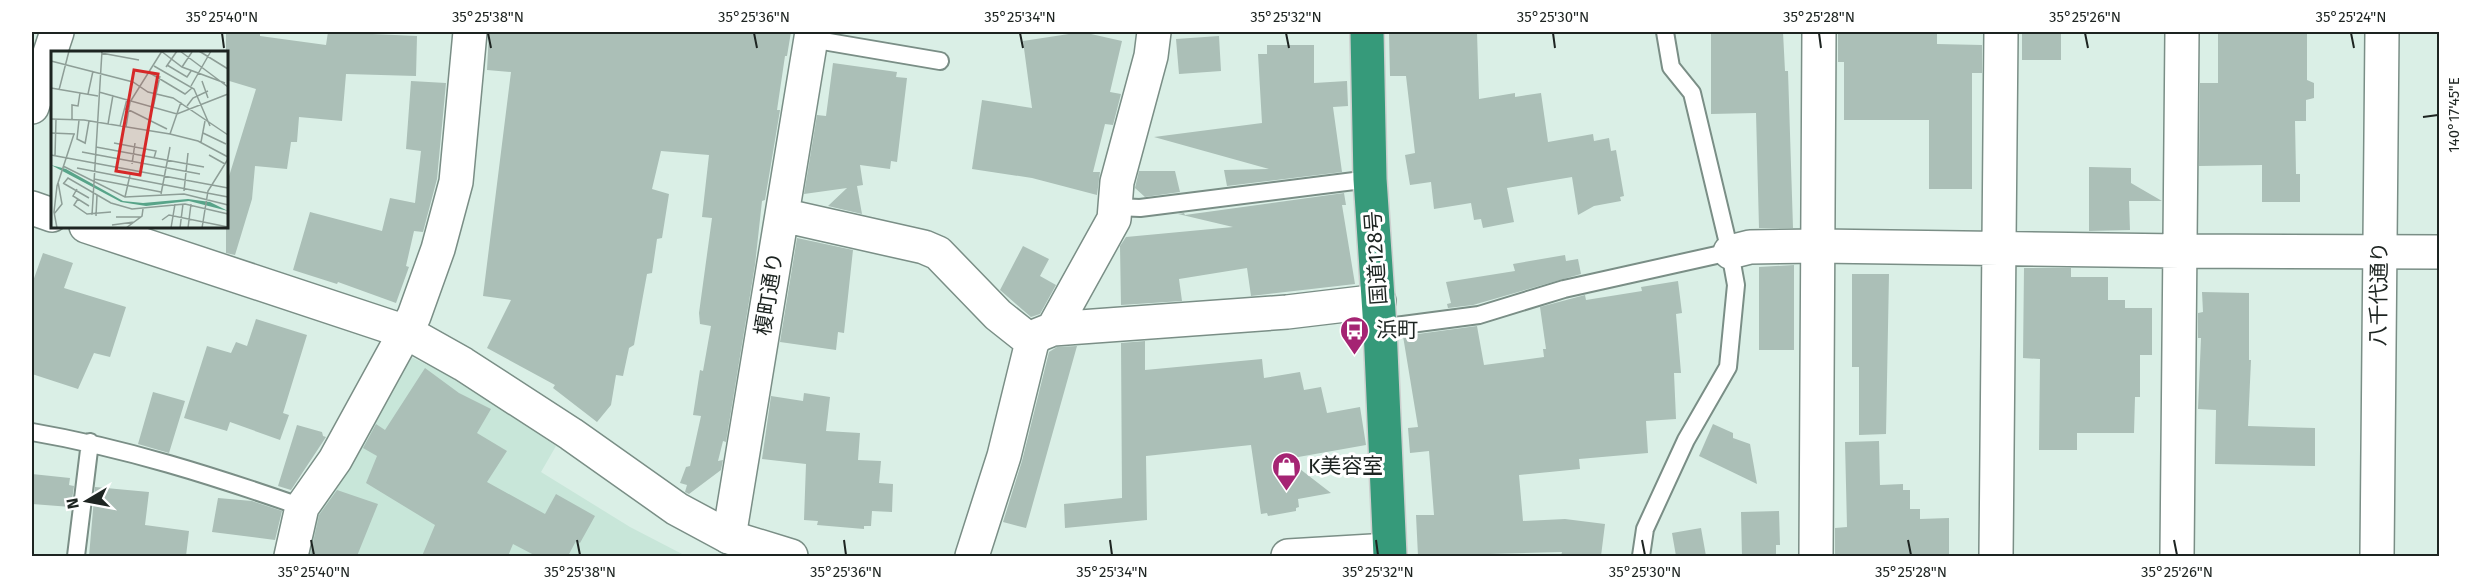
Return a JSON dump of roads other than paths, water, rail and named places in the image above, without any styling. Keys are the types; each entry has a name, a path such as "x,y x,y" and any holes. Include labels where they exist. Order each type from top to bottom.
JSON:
{"highway":[{"name":"国道128号","path":"1367,32 1370,179 1379,315 1389,553"}],"street":[{"path":"32,107 57,32"},
{"path":"291,556 302,507 335,460 406,332 438,249 456,182 470,32"},
{"path":"972,556 1043,335 1111,227 1116,207 1117,182 1151,56 1154,32"},
{"path":"1816,556 1819,32"},
{"path":"1996,556 2001,32"},
{"path":"2177,556 2182,32"},
{"name":"八千代通り","path":"2377,556 2382,32"},
{"name":"榎町通り","path":"727,547 811,35"},
{"path":"32,208 51,215"},
{"path":"782,215 924,247 938,253 998,315 1043,335 1287,312 1379,315"},
{"path":"92,228 406,332 463,364 571,434 677,508 727,547 791,556"},
{"path":"1730,252 1750,247 1819,246 2439,252"},
{"path":"1288,556 1389,553"}],"lane":[{"path":"1641,556 1645,529 1686,440 1728,367 1736,285 1692,93 1671,67 1665,32"},
{"path":"811,35 940,61"},
{"path":"1116,207 1140,208 1370,179"},
{"path":"1379,315 1479,315 1564,289 1730,252"},
{"path":"32,432 90,442 214,477 302,507"},
{"path":"76,556 90,442"}],"place":[{"name":"浜町","path":"1355,356"},
{"name":"K美容室","path":"1287,492"}]}
